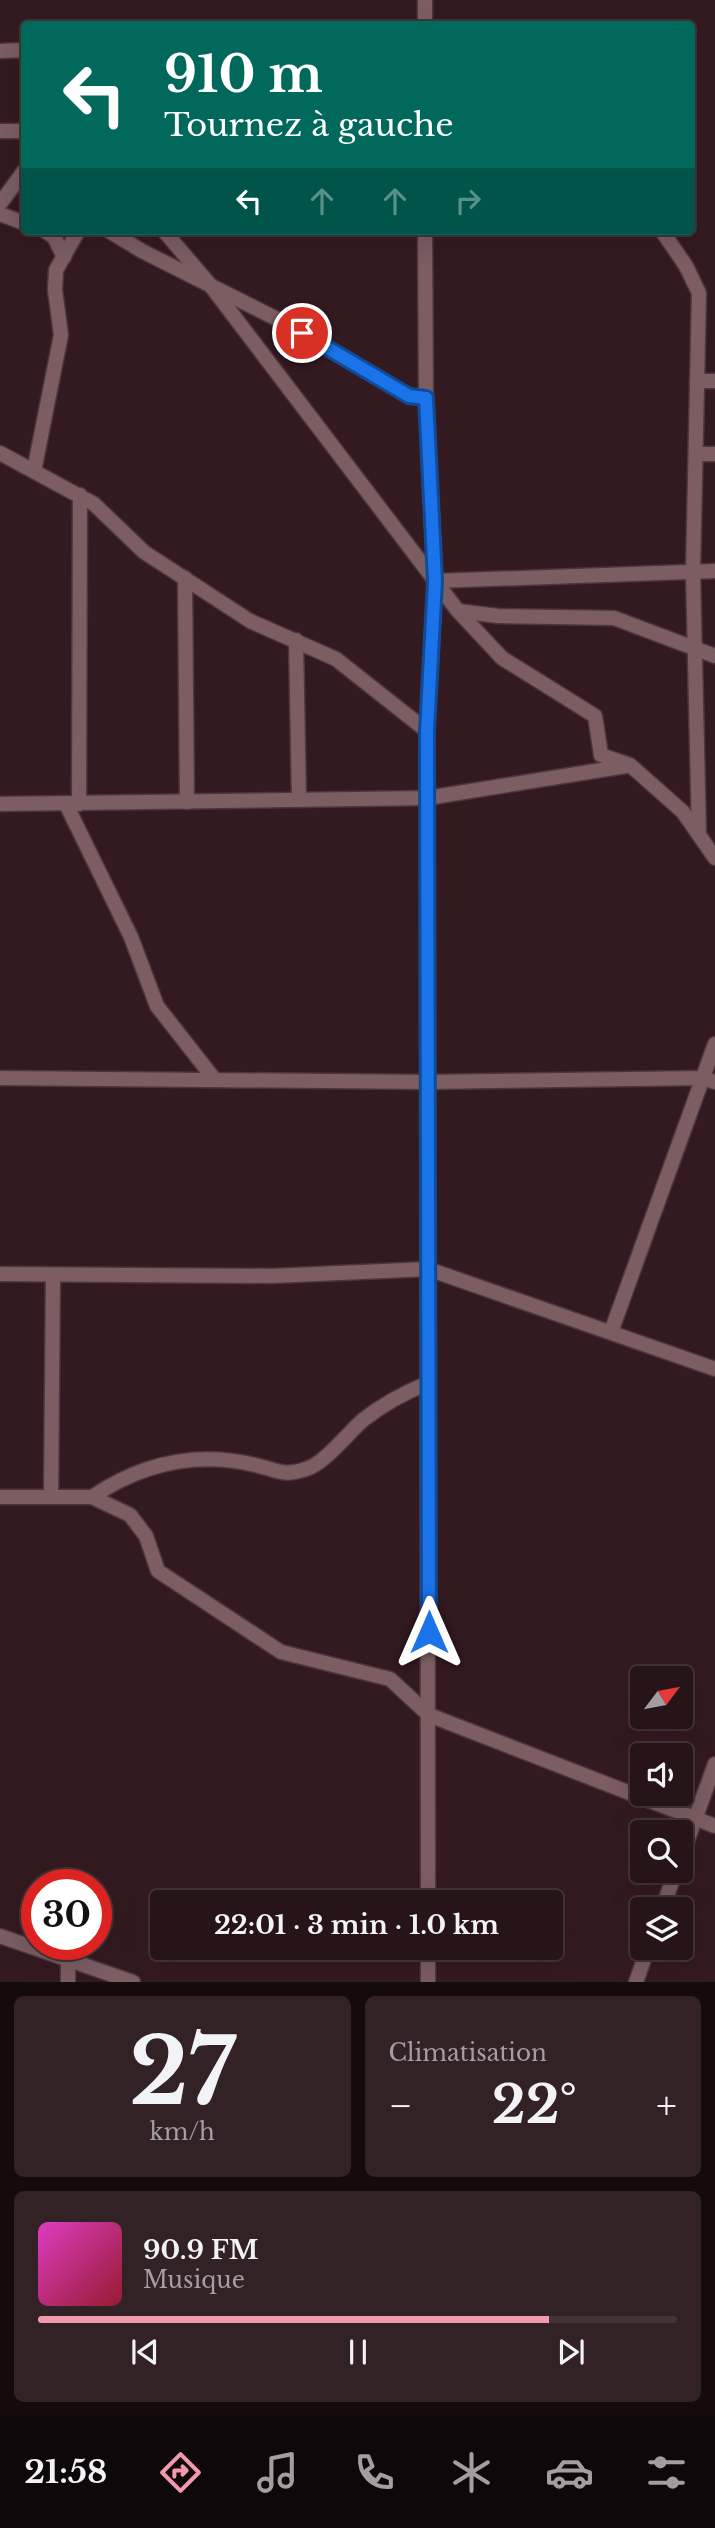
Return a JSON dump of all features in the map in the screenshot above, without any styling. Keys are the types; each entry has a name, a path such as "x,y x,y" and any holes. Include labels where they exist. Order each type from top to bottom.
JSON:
{"street":[{"path":"425,0 425,21"},
{"path":"0,51 21,50"},
{"path":"0,131 21,131"},
{"path":"0,204 21,175"},
{"path":"0,214 21,222"},
{"path":"51,235 64,257"},
{"path":"34,471 61,335 55,279 76,235"},
{"path":"116,235 283,322 409,396 426,398"},
{"path":"167,235 211,286 458,611 502,658 595,716 601,755 631,765 683,812 715,858"},
{"path":"425,235 426,398 435,581 427,731 428,1890"},
{"path":"665,235 686,266 699,293 693,572 699,835"},
{"path":"698,381 715,381"},
{"path":"0,453 80,495 144,552 250,621 296,640 353,671 427,731"},
{"path":"696,454 715,454"},
{"path":"80,495 72,804 131,937 157,1006 215,1080"},
{"path":"435,581 715,571"},
{"path":"186,579 187,802"},
{"path":"458,611 498,617 614,618 715,656"},
{"path":"296,640 299,800"},
{"path":"0,804 427,798 631,765"},
{"path":"611,1332 709,1080 715,1044"},
{"path":"0,1078 428,1082 709,1080"},
{"path":"0,1274 272,1276 428,1269 715,1369"},
{"path":"51,1497 53,1275"},
{"path":"92,1497 122,1477 187,1458 255,1465 285,1475 311,1468 365,1419 408,1391 428,1383"},
{"path":"0,1497 92,1497 130,1515 146,1536 158,1570 281,1652 390,1679 429,1715 715,1826"},
{"path":"693,1825 715,1764"},
{"path":"0,1936 21,1943"},
{"path":"68,1960 68,1982"},
{"path":"71,1960 133,1982"},
{"path":"428,1960 428,1982"},
{"path":"636,1982 644,1960"}],"route":[{"path":"302,333 355,367 409,396 426,398 435,581 427,731 429,1632"}]}
